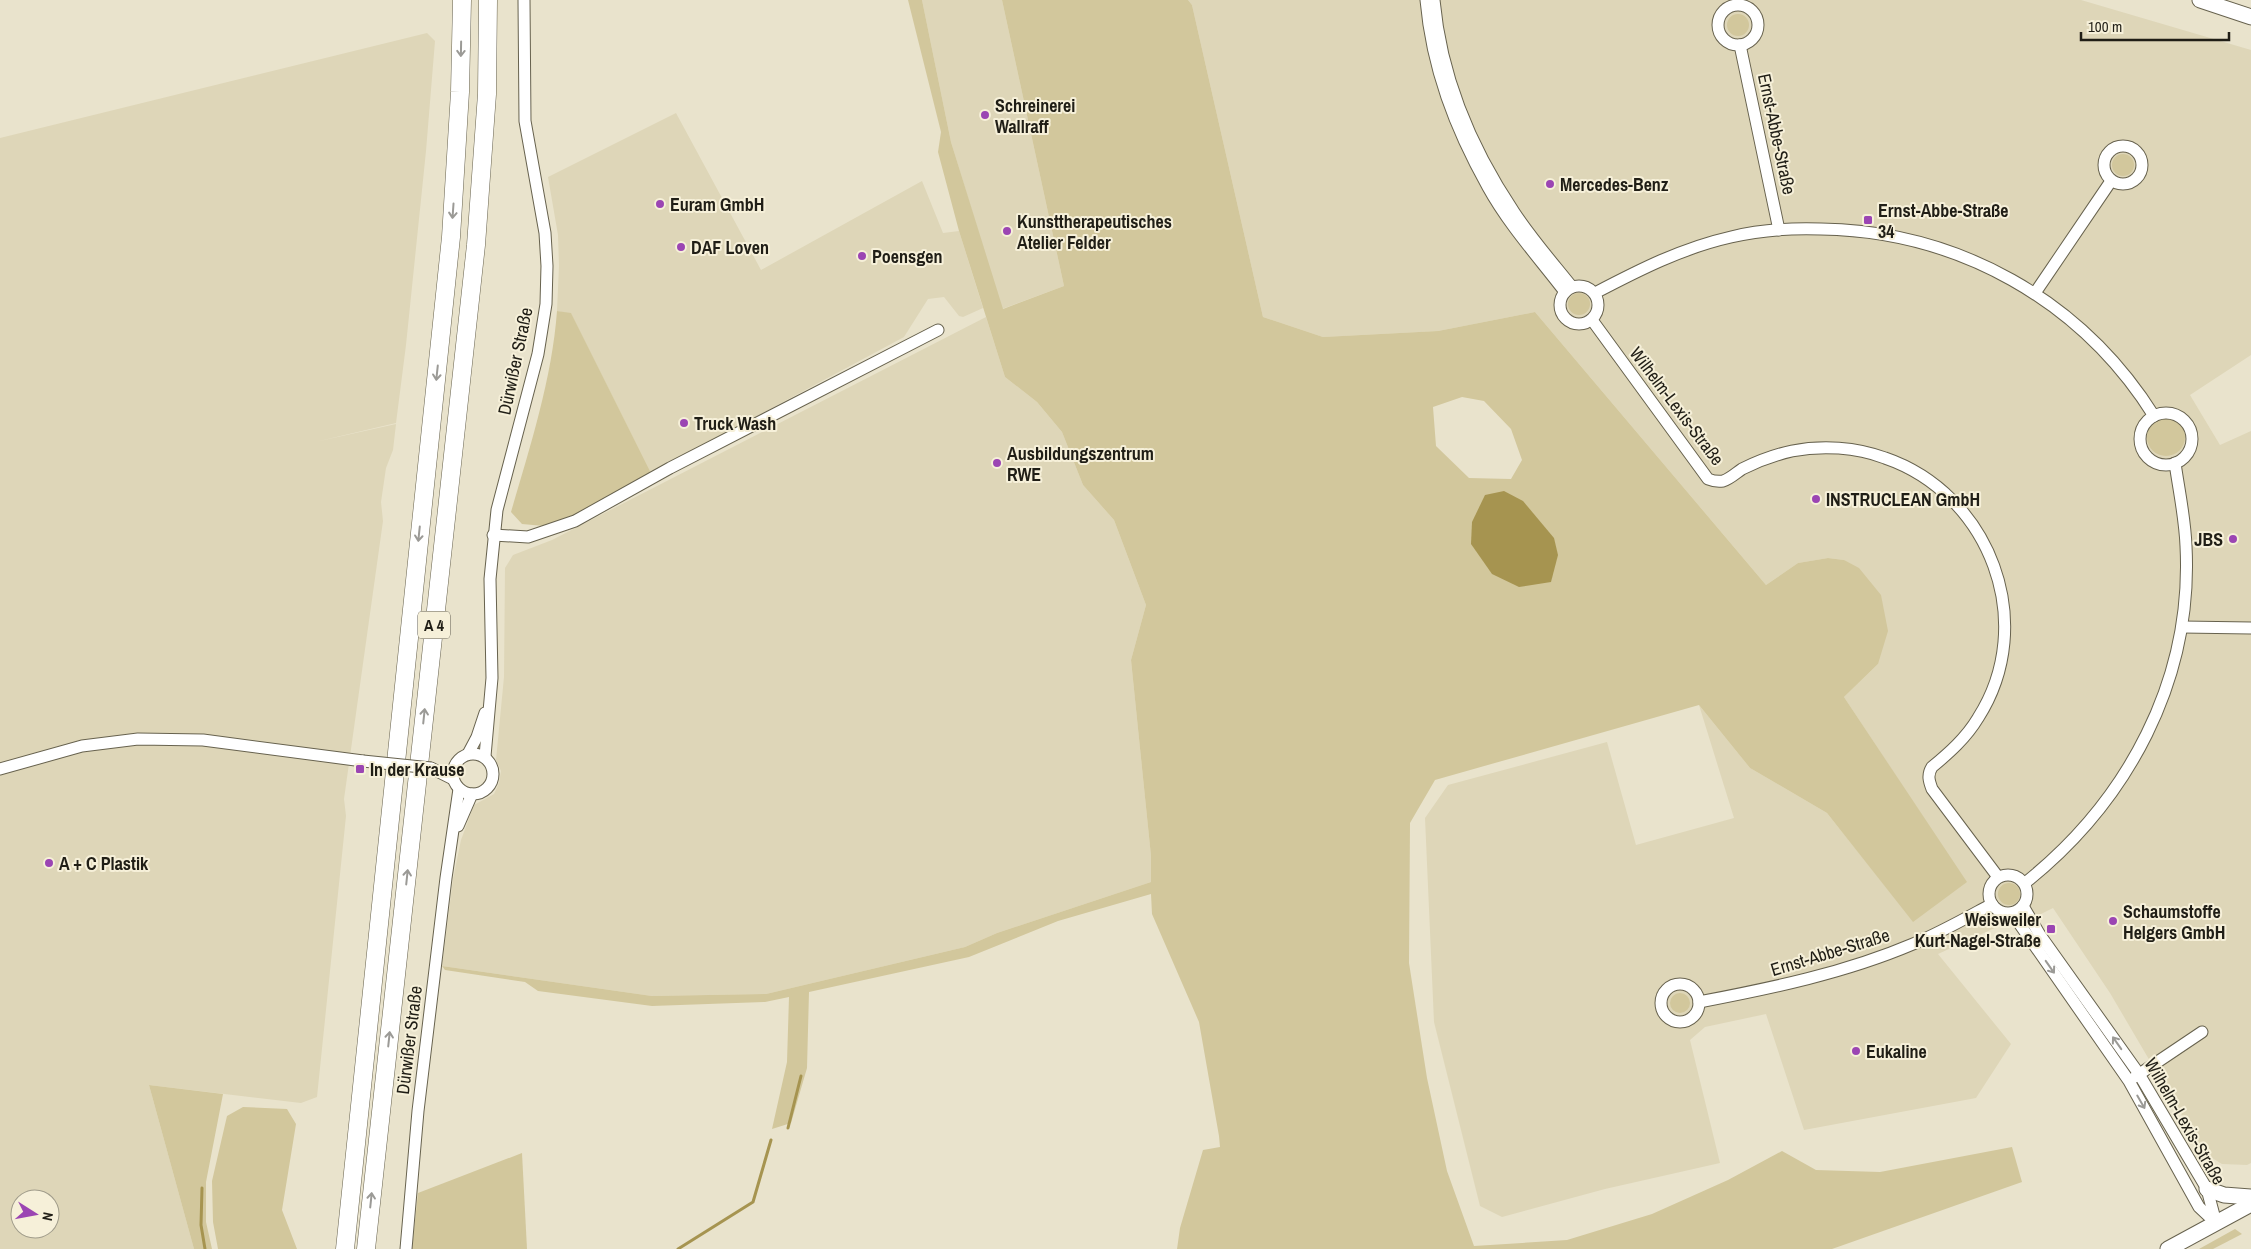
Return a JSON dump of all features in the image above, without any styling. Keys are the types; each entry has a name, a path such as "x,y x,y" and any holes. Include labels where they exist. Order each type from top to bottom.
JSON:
{"highway":[{"name":"A 4","path":"345,1249 451,237 460,92 462,0"},
{"name":"A 4","path":"366,1249 476,245 487,94 488,0"}],"main road":[{"path":"2200,0 2251,17"},
{"path":"2207,1189 2224,1195 2251,1196"},
{"path":"2168,1249 2251,1204"}],"street":[{"name":"Dürwißer Straße","path":"485,756 493,652 490,579 496,510 538,354 546,304 547,266 545,233 525,122 524,0"},
{"path":"1426,0 1430,43 1451,112 1488,188 1507,216 1568,290"},
{"path":"1434,0 1438,41 1459,110 1492,176 1514,212 1568,290"},
{"name":"Ernst-Abbe-Straße","path":"1740,45 1779,230"},
{"path":"2035,293 2111,181"},
{"path":"1595,293 1634,272 1672,255 1733,236 1779,230 1847,229 1900,236 1970,259 2035,293 2090,337 2123,374 2154,416"},
{"path":"1582,286 1595,293 1599,305 1598,311 1592,320 1580,325 1568,321 1561,310 1561,298 1568,290 1582,286"},
{"name":"Wilhelm-Lexis-Straße","path":"1592,320 1708,479 1714,481 1724,480 1766,458 1793,451 1822,448 1855,450 1885,458 1912,469 1938,487 1963,510 1983,538 2001,588 2004,632 2000,665 1991,692 1979,717 1966,735 1932,767 1929,772 1929,781 1932,789 1998,877"},
{"path":"493,535 528,537 575,521 670,468 938,330"},
{"path":"2161,413 2177,415 2188,425 2192,440 2190,448 2186,455 2175,463 2159,463 2152,460 2142,448 2141,441 2144,427 2154,416 2161,413"},
{"path":"2025,883 2072,840 2124,777 2146,738 2163,697 2182,627 2186,547 2175,463"},
{"path":"2182,627 2251,628"},
{"name":"Dürwißer Straße","path":"468,754 477,737 490,697"},
{"path":"0,769 82,746 138,739 203,740 450,771"},
{"path":"468,754 485,756 491,763 494,771 493,780 488,788 481,793 472,794 460,789 450,771 462,756 468,754"},
{"name":"Dürwißer Straße","path":"406,1249 418,1111 446,878 460,789"},
{"name":"Dürwißer Straße","path":"454,836 472,794"},
{"path":"2009,874 2015,875 2025,883 2028,895 2023,906 2012,912 2003,912 1992,904 1990,887 1998,877 2009,874"},
{"name":"Ernst-Abbe-Straße","path":"1699,1002 1772,988 1882,956 1915,943 1992,904"},
{"name":"Wilhelm-Lexis-Straße","path":"2023,906 2040,935 2139,1074 2207,1189 2216,1223"},
{"name":"Wilhelm-Lexis-Straße","path":"2012,912 2129,1081 2199,1207 2216,1223"},
{"path":"2129,1081 2202,1032"}],"shaded area":[{"path":"908,0 922,0 951,142 1003,309 1064,286 1002,0 1188,0 1192,5 1263,317 1323,337 1438,331 1535,312 1766,585 1798,563 1828,558 1844,560 1859,568 1881,595 1888,631 1878,664 1844,697 1967,882 1913,922 1827,813 1750,768 1699,705 1435,780 1410,823 1409,963 1427,1078 1447,1171 1474,1246 1567,1240 1652,1214 1728,1180 1782,1151 1816,1170 1880,1172 2012,1147 2022,1182 1832,1249 1177,1249 1180,1228 1203,1150 1220,1147 1199,1022 1152,914 1151,894 1058,921 969,957 809,992 807,1068 791,1123 772,1129 787,1062 789,997 765,1002 652,1006 538,991 525,982 445,970 442,966 652,996 766,994 965,947 997,933 1151,882 1151,856 1131,660 1146,605 1114,520 1083,485 1062,432 1037,402 1005,377 959,231 938,152 941,132","holes":["1462,397 1484,401 1511,429 1522,460 1511,479 1469,478 1436,446 1433,407"]},
{"path":"922,0 1002,0 1064,286 1002,309 951,142"},
{"path":"1188,0 2081,0 2251,50 2251,355 2190,395 2220,445 2251,431 2251,1163 2247,1165 2222,1164 2204,1153 2110,993 2053,908 2017,926 1999,926 1938,954 2011,1044 1976,1098 1804,1130 1766,1014 1705,1027 1690,1040 1720,1163 1605,1189 1502,1217 1480,1206 1434,1022 1425,818 1448,785 1607,742 1636,845 1734,818 1699,705 1750,768 1827,813 1913,921 1966,882 1844,697 1878,664 1844,560 1828,558 1798,563 1766,585 1535,312 1438,331 1323,337 1263,317 1192,5"},
{"path":"1734,14 1742,14 1749,21 1749,29 1742,36 1734,36 1727,29 1727,21"},
{"path":"427,33 435,41 426,151 396,423 315,442 396,424 393,450 386,468 381,502 383,521 344,799 346,816 317,1097 301,1103 149,1085 194,1249 0,1249 0,138"},
{"path":"676,113 761,270 922,181 943,233 959,231 983,308 963,317 959,316 944,297 928,299 904,337 651,473 571,314 557,311 558,235 548,177"},
{"path":"2119,154 2127,154 2134,161 2134,169 2127,176 2119,176 2112,169 2112,161"},
{"path":"1579,293 1589,300 1590,304 1583,314 1579,315 1569,308 1568,304 1575,294"},
{"path":"557,311 571,313 651,473 573,516 544,526 522,524 511,512 533,438 545,387"},
{"path":"986,317 1005,377 1037,402 1062,432 1083,485 1114,520 1146,605 1131,660 1151,856 1151,882 997,933 965,947 766,994 652,996 442,966 453,879 461,840 474,805 494,794 499,783 501,771 496,760 504,677 505,568 513,555 552,540"},
{"path":"2166,418 2173,419 2179,424 2184,430 2184,444 2179,450 2173,455 2166,456 2159,455 2153,450 2148,444 2147,437 2148,430 2153,424 2159,419"},
{"path":"1504,491 1523,501 1554,538 1558,555 1551,582 1519,587 1492,574 1471,544 1472,522 1485,495"},
{"path":"2005,883 2013,883 2020,890 2020,898 2013,905 2005,905 1998,898 1998,890"},
{"path":"1680,993 1687,996 1690,1003 1687,1010 1680,1013 1673,1010 1670,1003 1673,996"},
{"path":"149,1085 223,1094 206,1182 206,1222 212,1249 194,1249"},
{"path":"243,1107 287,1109 296,1124 282,1210 297,1249 218,1249 213,1222 212,1181 227,1116"},
{"path":"522,1153 527,1249 412,1249 418,1193"},
{"path":"2235,1229 2242,1234 2213,1249 2199,1249"}],"waterway":[{"path":"788,1128 801,1076"},
{"path":"678,1249 753,1202 771,1140"},
{"path":"202,1188 201,1225 205,1249"}],"place":[{"name":"Schreinerei Wallraff","path":"985,115"},
{"name":"Mercedes-Benz","path":"1550,184"},
{"name":"Euram GmbH","path":"660,204"},
{"name":"Ernst-Abbe-Straße 34","path":"1868,220"},
{"name":"Kunsttherapeutisches Atelier Felder","path":"1007,231"},
{"name":"DAF Loven","path":"681,247"},
{"name":"Poensgen","path":"862,256"},
{"name":"Truck Wash","path":"684,423"},
{"name":"Ausbildungszentrum RWE","path":"997,463"},
{"name":"INSTRUCLEAN GmbH","path":"1816,499"},
{"name":"JBS","path":"2233,539"},
{"name":"In der Krause","path":"360,769"},
{"name":"A + C Plastik","path":"49,863"},
{"name":"Schaumstoffe Helgers GmbH","path":"2113,921"},
{"name":"Weisweiler Kurt-Nagel-Straße","path":"2051,929"},
{"name":"Eukaline","path":"1856,1051"}]}
